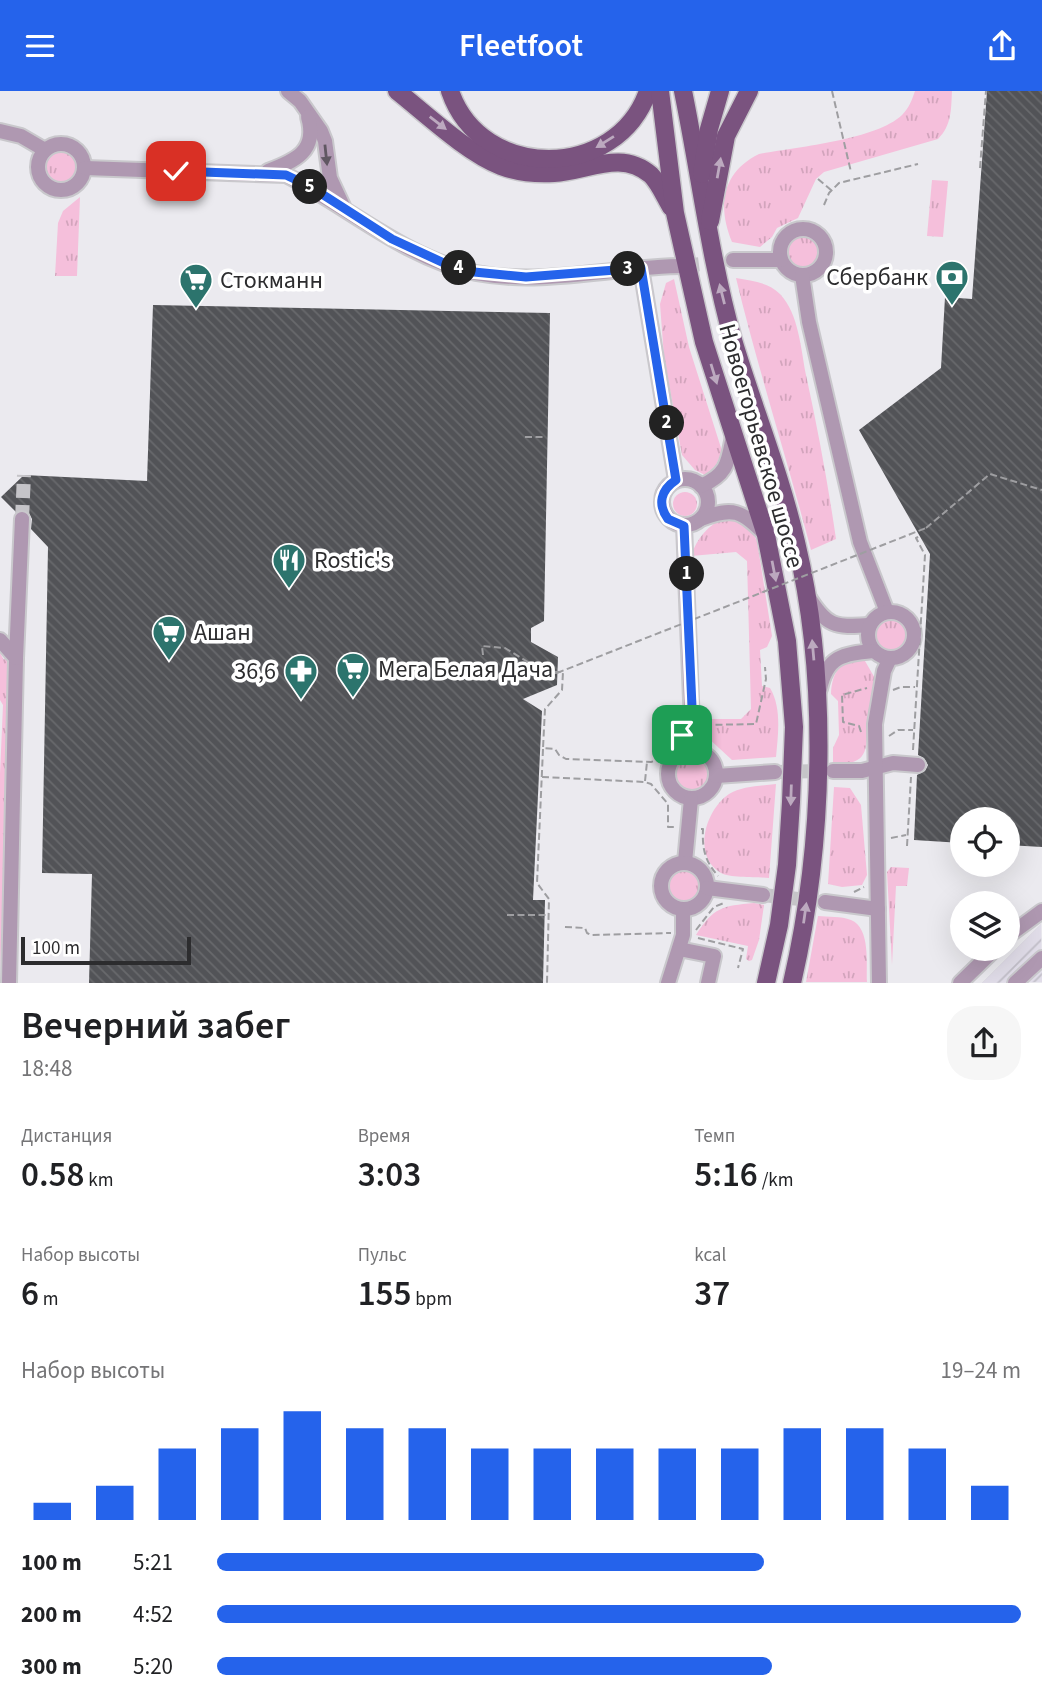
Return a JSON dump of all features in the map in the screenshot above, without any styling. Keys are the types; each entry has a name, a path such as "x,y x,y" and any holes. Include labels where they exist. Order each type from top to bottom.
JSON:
{"main road":[{"path":"397,91 478,154 501,166 527,173 555,173 611,162 626,162 640,167 654,178 675,213"},
{"path":"450,91 467,123 484,139 506,152 527,158 553,159 577,157 619,133 634,118 648,91"},
{"name":"Новоегорьевское шоссе","path":"660,91 675,213 704,342 766,535 788,641 794,727 787,865 779,925 766,982"},
{"name":"Новоегорьевское шоссе","path":"683,91 708,235 733,339 796,540 807,596 817,704 817,801 803,931 792,982"},
{"path":"700,188 709,129 720,91"},
{"path":"708,235 726,136 749,91"}],"street":[{"path":"288,91 321,131 330,178 343,207"},
{"path":"262,174 286,165 304,152 311,134 303,106"},
{"path":"0,131 20,137 45,150"},
{"path":"62,144 78,151 85,168 75,187 54,190 41,180 38,164 45,150 62,144"},
{"path":"85,168 286,175 392,239 446,264 474,272 526,277 685,266"},
{"path":"797,229 806,229 822,237 827,255 818,270 802,275 793,273 781,260 782,241 788,234 797,229"},
{"path":"733,261 781,260"},
{"path":"649,309 660,266"},
{"path":"641,268 676,480"},
{"path":"802,275 809,322 860,542 887,612"},
{"path":"701,486 715,480 724,470 733,436"},
{"path":"701,519 708,502 701,486 694,481 676,480 668,485 661,504 668,519 684,526 729,510 740,513 766,535"},
{"path":"9,982 22,519"},
{"path":"684,526 693,750"},
{"path":"807,596 819,615 836,626 869,625"},
{"path":"887,612 901,614 912,627 914,636 907,652 899,657 881,656 873,651 869,643 869,625 875,618 887,612"},
{"path":"0,640 16,658"},
{"path":"817,704 823,675 835,660 846,654 873,651"},
{"path":"879,982 875,717 884,671 890,658"},
{"path":"693,750 710,758 715,766 716,776 714,785 708,792 691,799 681,797 673,791 667,772 675,756 693,750"},
{"path":"834,771 862,771 893,763 915,765"},
{"path":"716,776 775,772"},
{"path":"685,862 691,799"},
{"path":"685,862 702,871 707,888 699,903 683,909 668,902 660,888 664,872 685,862"},
{"path":"707,888 763,895"},
{"path":"825,902 878,909"},
{"path":"668,982 681,942 683,909"},
{"path":"1020,927 1042,911"},
{"path":"681,942 714,956 708,982"},
{"path":"1015,982 1042,958"},
{"path":"960,982 982,961"}],"path":[{"path":"832,91 851,172"},
{"path":"980,168 986,91"},
{"path":"824,205 831,190 839,183 918,164"},
{"path":"818,179 831,190"},
{"path":"524,437 544,437"},
{"path":"483,655 482,646 505,648 546,673 557,673 926,528 990,474 1042,490"},
{"path":"907,846 915,765 925,555 916,538 920,536"},
{"path":"504,664 517,664 525,671 563,672 562,690 545,709 537,883 549,899 547,982"},
{"path":"691,717 699,717 700,725 756,724 766,679 765,667"},
{"path":"543,748 555,749 559,755 566,758 658,761 677,748 682,735"},
{"path":"645,782 646,762"},
{"path":"542,777 645,782 651,784 668,804 668,827 703,829 702,845 706,859 718,876 732,881 729,902 714,907 693,937 743,949 738,968"},
{"path":"507,915 548,915"},
{"path":"565,927 585,928 587,933 592,935 681,942"}],"shaded area":[{"path":"1041,924 1042,982 982,983 1004,961 1020,961 1020,945"}],"green space":[{"path":"915,91 952,91 948,122 938,139 824,172 816,179 798,218 777,228 772,237 760,247 732,242 725,216 726,191 737,170 747,161 759,154 835,141 874,131 902,115"},
{"path":"61,149 74,154 79,167 74,180 61,185 48,180 43,167 48,154"},
{"path":"932,180 948,181 943,237 927,236"},
{"path":"80,197 77,276 55,276 58,223 63,211"},
{"path":"803,235 816,240 821,253 816,266 803,271 790,266 785,253 790,240"},
{"path":"736,278 765,284 780,294 791,312 798,333 836,539 811,550 754,346"},
{"path":"674,279 689,347 722,451 716,465 705,475 695,470 682,455 664,357 660,304 666,283"},
{"path":"685,492 696,499 697,504 690,515 685,516 674,509 673,504 680,493"},
{"path":"725,518 745,524 757,541 772,636 767,647 760,650 762,686 770,688 776,704 776,757 732,760 706,736 704,727 709,719 741,719 751,709 747,561 736,552 691,556 704,533"},
{"path":"890,617 903,622 908,635 903,648 890,653 877,648 872,635 877,622"},
{"path":"0,653 4,660 5,658 12,665 0,972 0,774 3,705 0,700"},
{"path":"857,660 865,661 876,680 869,710 866,747 860,758 854,762 833,763 833,748 839,735 838,701 831,694 833,681 840,668"},
{"path":"692,757 705,762 710,775 705,788 692,793 679,788 674,775 679,762"},
{"path":"776,784 769,878 737,877 721,873 712,865 704,845 708,822 714,811 721,801 734,791"},
{"path":"834,787 850,788 861,805 867,875 862,885 842,887 828,884"},
{"path":"891,867 909,868 907,886 896,886 892,965 887,872"},
{"path":"684,868 696,873 701,885 696,897 684,902 672,897 667,885 672,873"},
{"path":"734,905 764,905 759,940 752,960 746,959 748,946 696,935 714,913"},
{"path":"818,916 843,918 857,924 865,939 867,982 806,982"}],"building":[{"path":"987,91 1042,91 1042,847 1020,846 1020,807 950,807 950,842 914,840 917,775 925,771 928,765 924,758 918,755 930,554 859,430 941,368 945,297 972,299"},
{"path":"153,305 550,313 544,621 531,628 531,642 558,657 557,685 523,699 542,711 533,900 545,900 543,983 89,983 92,874 42,873 48,547 31,529 32,519 28,511 22,509 16,512 1,497 24,475 147,481"}],"tunnel":[{"path":"685,266 725,261"},
{"path":"22,519 24,475"},
{"path":"775,772 826,771"},
{"path":"763,895 817,901"}],"place":[{"name":"Сбербанк","path":"952,307"},
{"name":"Стокманн","path":"196,310"},
{"name":"Rostic's","path":"289,590"},
{"name":"Ашан","path":"169,662"},
{"name":"Мега Белая Дача","path":"353,699"},
{"name":"36,6","path":"301,701"}],"route":[{"path":"176,171 286,175 311,187 392,239 446,264 474,272 526,277 641,268 676,480 668,485 661,504 668,519 684,526 692,707 691,717 682,718 682,735"}]}
